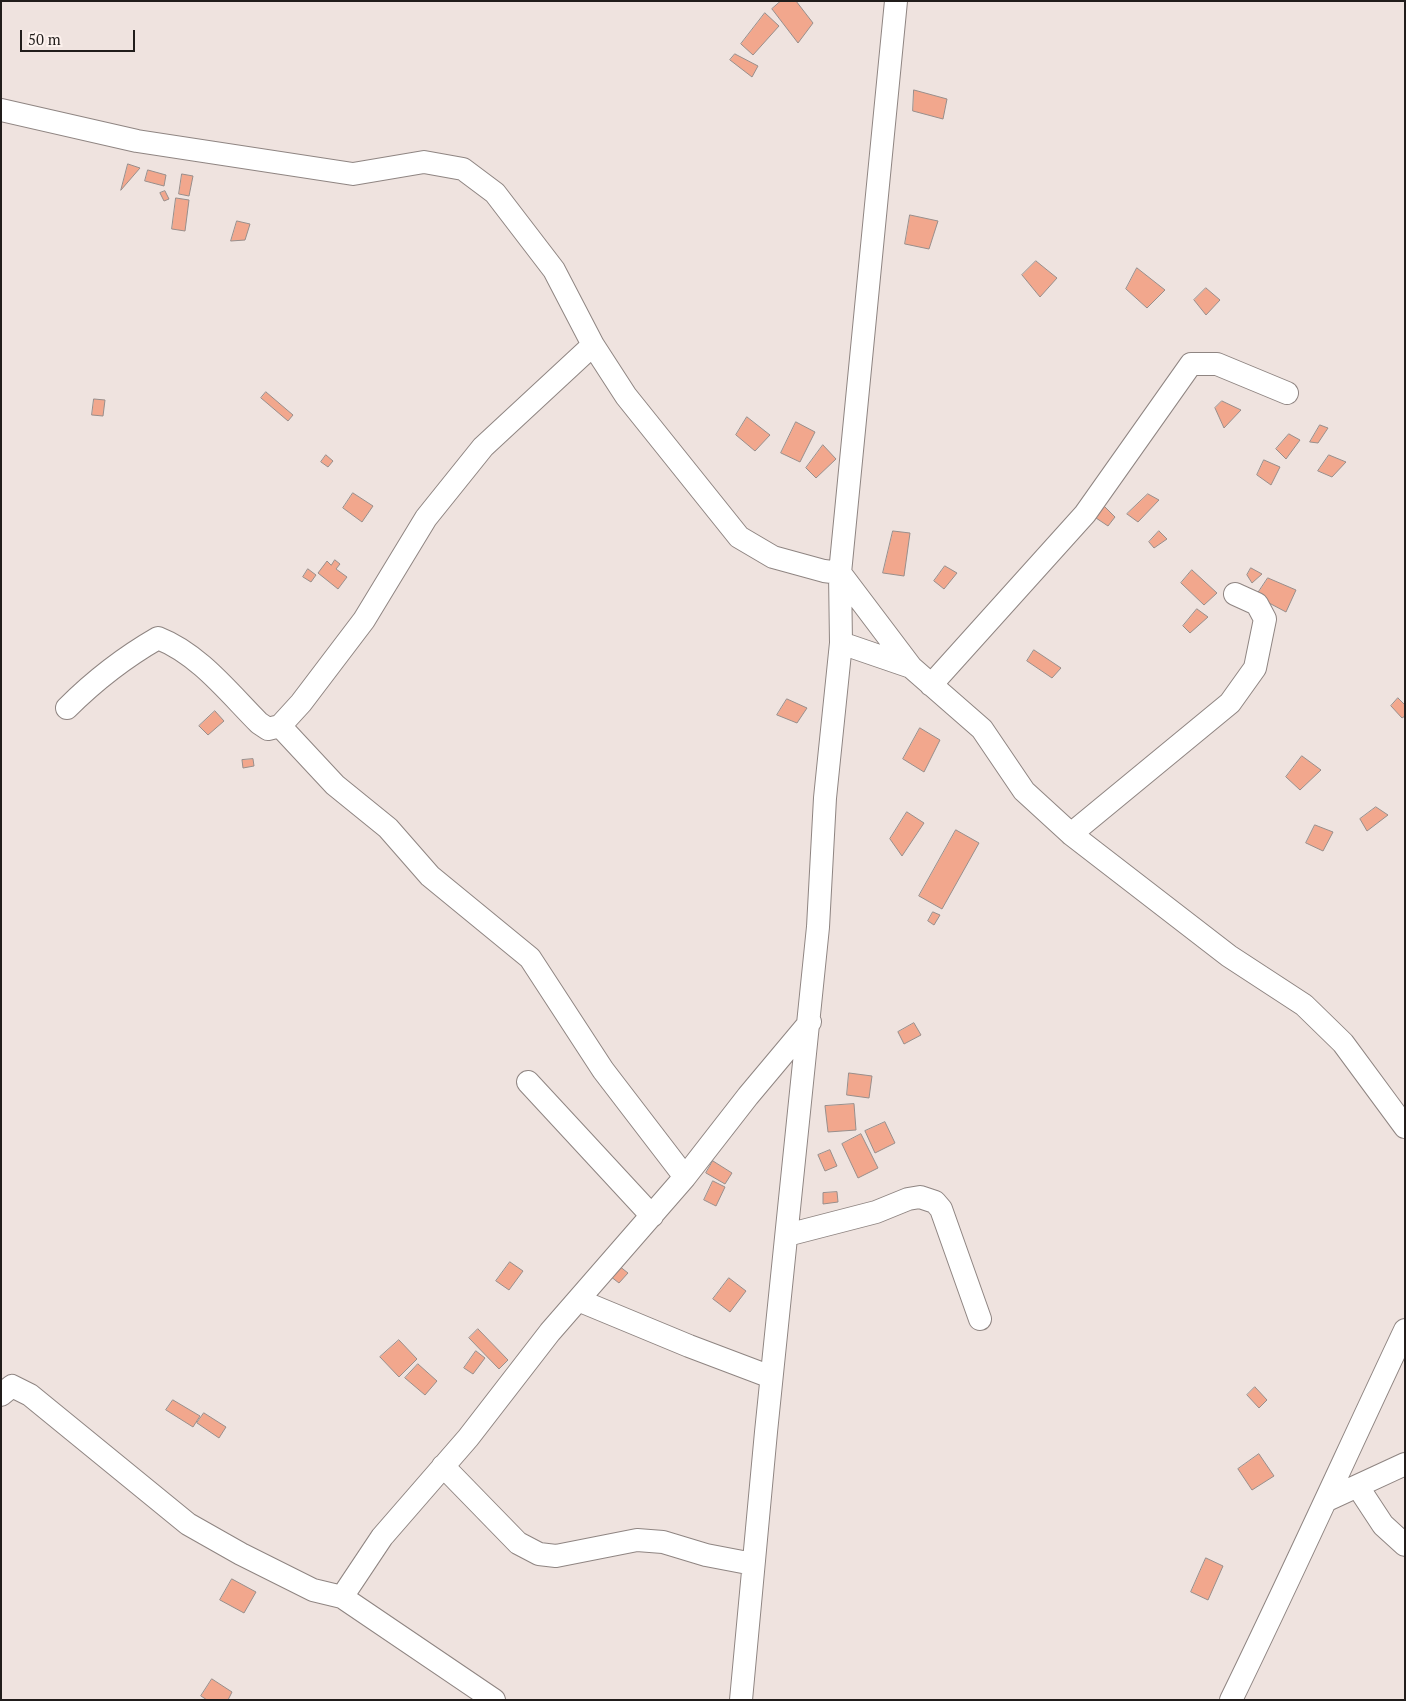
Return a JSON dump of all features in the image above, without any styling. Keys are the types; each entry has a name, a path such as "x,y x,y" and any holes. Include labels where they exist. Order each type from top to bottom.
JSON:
{"street":[{"path":"741,1700 771,1377 810,1022 818,927 824,798 841,643 840,573 893,2"},
{"path":"1,110 137,142 354,174 424,162 463,169 495,193 554,270 593,344 626,396 739,537 773,558 824,572 840,573 910,667 982,729 1024,791 1071,834 1229,956 1304,1005 1343,1043 1405,1127"},
{"path":"67,708 88,688 140,648 158,638 178,646 210,673 259,723 268,729 280,726 301,703 364,620 426,518 483,447 593,344"},
{"path":"931,685 1085,514 1190,364 1217,364 1287,393"},
{"path":"1071,834 1230,703 1255,668 1265,619 1257,604 1235,594"},
{"path":"841,643 910,667"},
{"path":"280,726 335,785 388,828 430,876 530,958 603,1070 685,1177"},
{"path":"342,1597 382,1537 443,1466 578,1300 685,1177 748,1096 810,1022"},
{"path":"528,1082 652,1216"},
{"path":"786,1234 876,1212 908,1199 920,1197 935,1202 941,1209 980,1318"},
{"path":"578,1300 689,1346 771,1377"},
{"path":"1231,1700 1301,1549 1327,1500 1405,1330"},
{"path":"1,1394 12,1386 30,1395 188,1524 241,1554 313,1590 342,1597 494,1700"},
{"path":"1327,1500 1405,1464"},
{"path":"443,1466 518,1543 539,1554 556,1556 637,1540 663,1542 706,1555 753,1564"},
{"path":"1358,1486 1383,1525 1405,1545"}],"building":[{"path":"781,1 796,1 813,23 798,43 772,9"},
{"path":"765,13 779,26 753,55 741,44"},
{"path":"735,54 758,66 752,77 730,60"},
{"path":"914,90 947,99 943,119 913,111"},
{"path":"128,164 140,168 121,190"},
{"path":"148,170 166,175 164,186 145,181"},
{"path":"182,174 193,176 189,196 179,194"},
{"path":"165,191 169,199 164,201 160,193"},
{"path":"176,198 189,200 185,231 172,229"},
{"path":"910,215 938,221 929,249 905,244"},
{"path":"237,221 250,224 245,240 231,241"},
{"path":"1036,261 1057,278 1040,297 1022,275"},
{"path":"1137,268 1165,290 1147,308 1126,289"},
{"path":"1206,288 1220,300 1206,315 1194,300"},
{"path":"266,392 293,415 288,421 261,398"},
{"path":"94,399 105,400 103,416 92,415"},
{"path":"1222,401 1241,410 1224,428 1215,408"},
{"path":"747,417 770,435 755,451 736,435"},
{"path":"796,422 815,432 800,462 781,453"},
{"path":"1320,425 1328,428 1318,443 1310,442"},
{"path":"1289,434 1300,440 1286,459 1276,449"},
{"path":"823,445 836,459 816,478 806,468"},
{"path":"326,455 333,461 328,467 321,462"},
{"path":"1329,455 1346,462 1332,477 1318,471"},
{"path":"1264,460 1280,467 1271,485 1257,475"},
{"path":"353,493 373,506 362,522 343,508"},
{"path":"1148,494 1159,500 1138,522 1127,514"},
{"path":"1100,502 1115,517 1108,526 1093,516"},
{"path":"893,531 910,533 904,576 883,573"},
{"path":"1159,531 1167,539 1154,548 1149,542"},
{"path":"335,560 340,564 336,569 347,577 338,589 318,573 327,561 331,565"},
{"path":"945,566 957,573 944,589 934,581"},
{"path":"1251,568 1262,574 1252,583 1247,575"},
{"path":"308,569 316,575 311,582 303,577"},
{"path":"1192,570 1217,593 1204,605 1181,583"},
{"path":"1268,578 1296,590 1286,612 1256,596"},
{"path":"1197,609 1208,617 1190,633 1183,626"},
{"path":"1034,650 1061,668 1052,678 1027,661"},
{"path":"1398,698 1405,705 1405,716 1402,718 1391,706"},
{"path":"787,699 807,708 797,723 777,715"},
{"path":"215,711 224,721 208,735 199,726"},
{"path":"920,728 940,740 924,772 903,759"},
{"path":"1302,756 1321,770 1300,790 1286,777"},
{"path":"253,759 254,766 243,768 242,760"},
{"path":"1376,807 1388,815 1367,831 1360,819"},
{"path":"907,812 924,823 902,856 890,839"},
{"path":"1315,825 1333,832 1323,851 1306,843"},
{"path":"956,830 979,843 942,909 919,896"},
{"path":"933,912 940,915 934,925 928,921"},
{"path":"914,1023 921,1035 904,1044 898,1032"},
{"path":"849,1073 872,1076 869,1098 847,1095"},
{"path":"854,1104 856,1130 828,1132 825,1106"},
{"path":"885,1122 895,1143 875,1153 865,1131"},
{"path":"861,1134 878,1168 858,1178 842,1144"},
{"path":"830,1150 837,1166 825,1171 818,1155"},
{"path":"713,1161 732,1173 725,1184 706,1173"},
{"path":"713,1181 725,1187 716,1206 704,1200"},
{"path":"837,1192 838,1202 823,1204 823,1193"},
{"path":"510,1262 523,1271 509,1290 496,1281"},
{"path":"614,1262 628,1273 619,1283 606,1273"},
{"path":"729,1278 746,1291 730,1312 713,1299"},
{"path":"478,1329 508,1360 499,1369 469,1338"},
{"path":"399,1340 417,1359 399,1377 380,1357"},
{"path":"476,1351 485,1358 473,1374 464,1368"},
{"path":"418,1364 437,1381 425,1395 405,1378"},
{"path":"1255,1387 1267,1400 1259,1408 1247,1395"},
{"path":"173,1400 200,1416 193,1427 166,1410"},
{"path":"204,1413 226,1427 219,1438 197,1423"},
{"path":"1259,1454 1274,1476 1252,1490 1238,1469"},
{"path":"1206,1558 1223,1566 1208,1600 1191,1592"},
{"path":"232,1579 256,1592 244,1613 220,1600"},
{"path":"212,1679 232,1692 228,1700 207,1700 201,1696"}]}
